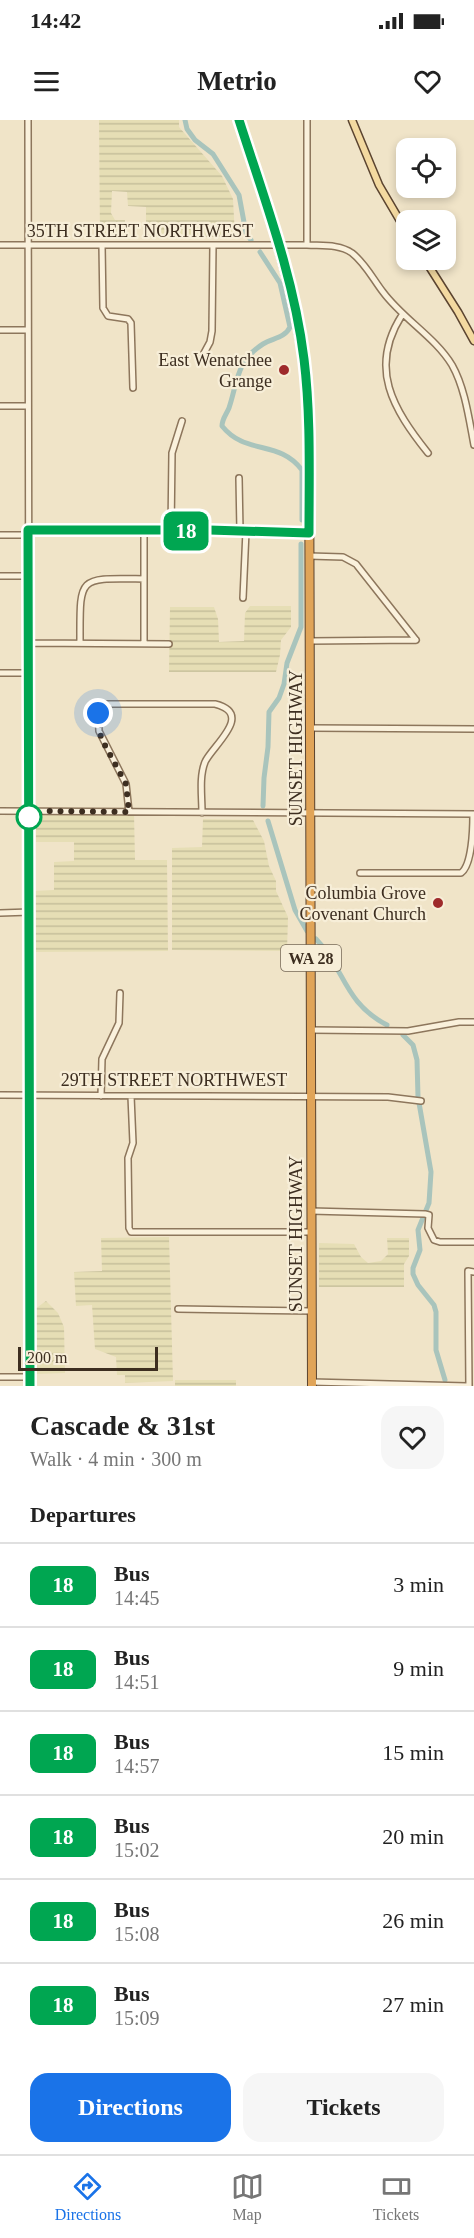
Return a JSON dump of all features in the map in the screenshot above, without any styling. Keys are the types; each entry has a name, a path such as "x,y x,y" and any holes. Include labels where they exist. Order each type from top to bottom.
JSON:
{"highway":[{"name":"SUNSET HIGHWAY","path":"238,120 290,286 304,358 309,412 312,1384"}],"main road":[{"path":"352,120 379,185 396,214"},
{"path":"431,270 474,341"}],"street":[{"path":"28,120 30,1386"},
{"path":"307,246 308,120"},
{"path":"203,355 210,342 212,331 213,244"},
{"name":"35TH STREET NORTHWEST","path":"0,245 335,246 350,252 360,261 402,315 440,349 452,365 460,384 474,445"},
{"path":"102,246 103,308 108,316 128,319 131,323 133,388"},
{"path":"402,315 389,341 386,377 396,406 412,433 428,453"},
{"path":"0,330 28,330"},
{"path":"0,406 28,406"},
{"path":"171,531 172,453 182,421"},
{"path":"239,478 243,531 243,598"},
{"path":"0,535 28,532 144,531 309,533"},
{"path":"144,531 144,644"},
{"path":"309,556 343,557 356,564 416,640 310,641"},
{"path":"0,576 28,576"},
{"path":"80,643 80,600 83,588 89,582 101,579 144,579"},
{"path":"29,643 169,644"},
{"path":"0,673 29,673"},
{"path":"129,812 126,784 99,731 98,711 107,704 215,704 227,710 231,718 231,727 208,755 203,771 202,813"},
{"path":"311,728 474,729"},
{"path":"0,811 474,814 465,871 460,873 360,873"},
{"path":"0,913 30,912"},
{"path":"101,1096 102,1059 119,1023 120,993"},
{"path":"311,1030 408,1031 459,1022 474,1022"},
{"name":"29TH STREET NORTHWEST","path":"0,1095 388,1097 414,1102 421,1101"},
{"path":"131,1096 133,1143 128,1158 129,1231 145,1233 311,1232"},
{"path":"311,1211 424,1214 429,1215 428,1228 434,1240 474,1242"},
{"path":"312,1384 468,1386 468,1271 474,1272"},
{"path":"178,1309 312,1311"},
{"path":"0,1377 30,1377"}],"shaded area":[{"path":"99,120 179,120 179,127 222,176 233,199 235,237 146,237 146,207 128,206 127,192 112,191 111,213 115,220 125,220 125,239 100,238"},
{"path":"250,606 291,606 291,627 281,640 276,672 169,672 170,607 214,607 218,619 219,642 244,641 245,613"},
{"path":"134,813 135,860 167,860 168,951 35,952 34,891 54,890 54,862 74,861 74,842 36,842 36,814"},
{"path":"203,819 253,820 264,841 269,866 276,881 276,891 288,917 287,951 172,950 172,848 202,847"},
{"path":"169,1237 173,1381 125,1383 125,1375 117,1375 116,1357 95,1349 92,1305 76,1306 74,1272 102,1271 101,1238"},
{"path":"387,1238 409,1238 409,1256 404,1264 404,1287 319,1287 319,1243 354,1244 361,1257 368,1263 381,1261 388,1254"},
{"path":"46,1301 58,1313 64,1327 65,1373 35,1374 35,1309"},
{"path":"175,1380 236,1380 236,1386 175,1386"}],"waterway":[{"path":"185,120 187,129 195,140 213,154 239,195 246,233 251,240"},
{"path":"260,252 280,283 290,327 288,331 263,344 248,357 239,372 222,426 241,441 283,454 293,460 302,470 302,520"},
{"path":"263,806 269,712 279,698 287,663 301,627 301,544"},
{"path":"268,821 295,910 307,931"},
{"path":"316,939 326,950 353,996 373,1016 387,1025"},
{"path":"403,1035 413,1045 417,1060 418,1097 431,1172 429,1203 418,1230 420,1250 413,1274 418,1285 434,1305 436,1350 445,1380"}],"bus line":[{"name":"18","path":"30,1386 28,530 225,530 309,533 309,412 300,333 279,247 239,120"}],"place":[{"name":"East Wenatchee Grange","path":"284,370"},
{"name":"Columbia Grove Covenant Church","path":"438,903"}],"route":[{"path":"29,817 49,811 129,812 126,784 101,738 98,713"}]}
